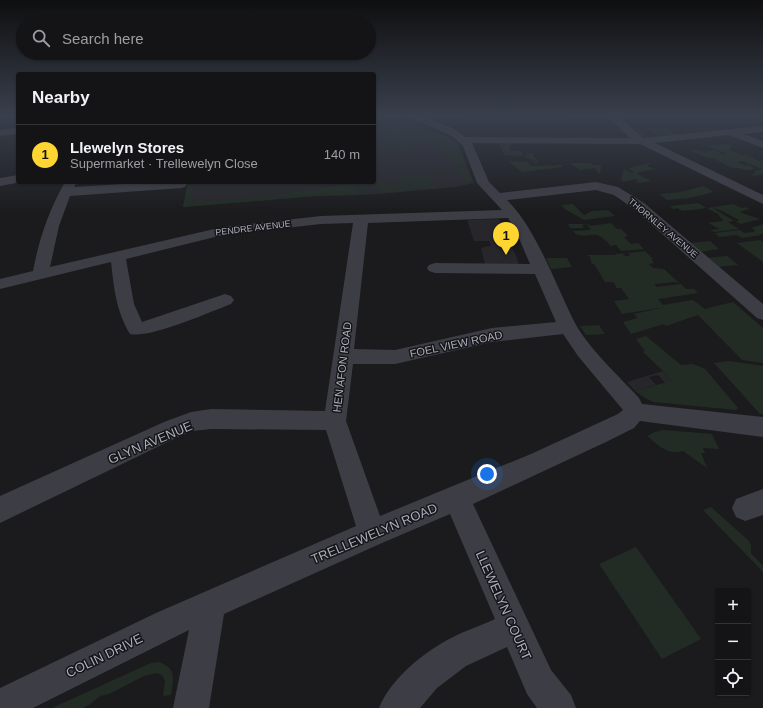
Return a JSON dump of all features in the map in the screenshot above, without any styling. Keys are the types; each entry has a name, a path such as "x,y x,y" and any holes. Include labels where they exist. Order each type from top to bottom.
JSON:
{"street":[{"path":"469,147 483,183 498,196 512,214 531,247 568,327 585,351 635,411 763,427"},
{"path":"653,147 763,200"},
{"path":"0,182 16,179"},
{"path":"41,274 49,232 68,187 162,188 181,184"},
{"name":"THORNLEY AVENUE","path":"498,196 596,186 618,192 639,206 763,314"},
{"name":"PENDRE AVENUE","path":"0,284 224,231 321,220 361,220 512,214"},
{"name":"HEN AFON ROAD","path":"361,220 335,421 372,533"},
{"path":"118,255 127,312 137,329 151,326 225,300"},
{"path":"435,268 541,270"},
{"path":"486,269 490,285"},
{"name":"FOEL VIEW ROAD","path":"343,356 395,357 492,335 568,327"},
{"name":"TRELLEWELYN ROAD","path":"210,606 372,533 457,498 598,435 626,420 635,411"},
{"name":"GLYN AVENUE","path":"0,510 172,429 191,422 210,419 335,421"},
{"name":"LLEWELYN COURT","path":"457,498 539,682 558,708"},
{"path":"191,708 210,606"},
{"name":"COLIN DRIVE","path":"0,706 167,624 210,606"},
{"path":"397,708 425,676 454,654 514,627"}],"shaded area":[{"path":"376,147 459,147 474,183 455,187 379,194 316,196 183,207 188,184 376,184"},
{"path":"396,147 410,147 416,153 403,155"},
{"path":"437,147 459,147 465,164 457,165"},
{"path":"501,147 510,147 510,151 521,151 524,156 527,156 526,153 532,152 538,163 529,162 536,161 523,156 504,155"},
{"path":"710,147 731,147 730,150 742,155 746,154 758,161 763,160 763,174 754,176 751,175 756,173 753,172 762,169 742,161 737,162 745,166 749,165 755,169 746,170 729,167 712,158 708,158 691,151 690,149 705,152 714,150 724,155 726,154"},
{"path":"508,161 528,162 531,166 561,165 563,167 522,172"},
{"path":"570,163 591,163 593,165 602,165 599,175 595,168 580,170"},
{"path":"651,163 647,166 655,169 636,173 651,181 639,183 635,181 638,180 636,179 623,182 621,180 624,169 632,173 634,172 628,168"},
{"path":"467,167 474,183 466,181 456,171 431,175 429,174"},
{"path":"425,174 439,188 381,193 378,187 380,186 362,189 365,194 363,195 358,185 376,184 376,182 381,182 383,185 402,184 397,178"},
{"path":"188,184 194,184 190,202 253,198 344,184 355,185 359,195 316,196 183,207"},
{"path":"704,186 714,192 690,198 667,200 659,194 680,192"},
{"path":"698,203 707,208 682,211 678,208 673,209 670,206"},
{"path":"573,204 584,215 592,211 608,210 615,216 584,220 561,205"},
{"path":"733,204 749,209 739,212 760,219 741,224 736,222 739,220 713,208 734,221 728,222 739,229 714,232 711,230 720,229 708,223 723,221 718,214 707,208"},
{"path":"499,219 519,265 485,264 481,249 491,246 489,241 474,241 467,220"},
{"path":"611,223 617,229 621,229 628,236 624,237 631,244 638,243 644,249 621,251 616,245 611,246 597,235 581,236 573,231 591,230 587,224 590,226"},
{"path":"568,224 587,224 582,225 584,228 570,228"},
{"path":"763,224 763,234 759,234 761,235 742,238 736,235 719,237 715,233 740,230 744,233 754,232 755,230 751,228"},
{"path":"760,240 763,242 763,262 737,243"},
{"path":"710,241 719,249 700,252 690,243"},
{"path":"645,251 653,259 651,259 654,263 649,264 653,268 664,269 679,283 654,284 657,287 681,284 686,289 694,289 698,293 658,299 663,305 693,300 705,309 733,302 763,328 763,363 742,360 698,315 666,326 664,324 631,334 623,322 638,318 634,314 665,307 622,314 614,301 629,299 621,288 617,288 613,282 605,282 594,264 592,264 590,257 587,255 616,255 615,254 627,253 623,254 625,256 630,256 628,253"},
{"path":"727,256 738,265 717,267 707,258"},
{"path":"546,258 567,258 572,267 551,269"},
{"path":"599,325 605,334 586,335 580,326"},
{"path":"646,336 681,365 693,364 705,369 738,408 736,410 654,402 635,391 671,381 643,352 645,351 636,339"},
{"path":"729,361 763,366 763,414 760,414 714,363"},
{"path":"663,371 671,381 665,383 658,375 649,377 656,385 635,391 627,382"},
{"path":"664,430 712,434 719,449 703,448 705,453 701,453 707,468 683,451 668,451 647,436"},
{"path":"711,507 748,540 751,545 751,553 763,566 763,572 703,510"},
{"path":"636,547 701,639 662,659 599,564"},
{"path":"159,662 169,667 171,671 173,679 171,695 163,696 165,681 162,675 156,673 144,676 109,694 100,696 83,708 52,708 151,663"}],"place":[{"name":"Llewelyn Stores","path":"506,255"}]}
